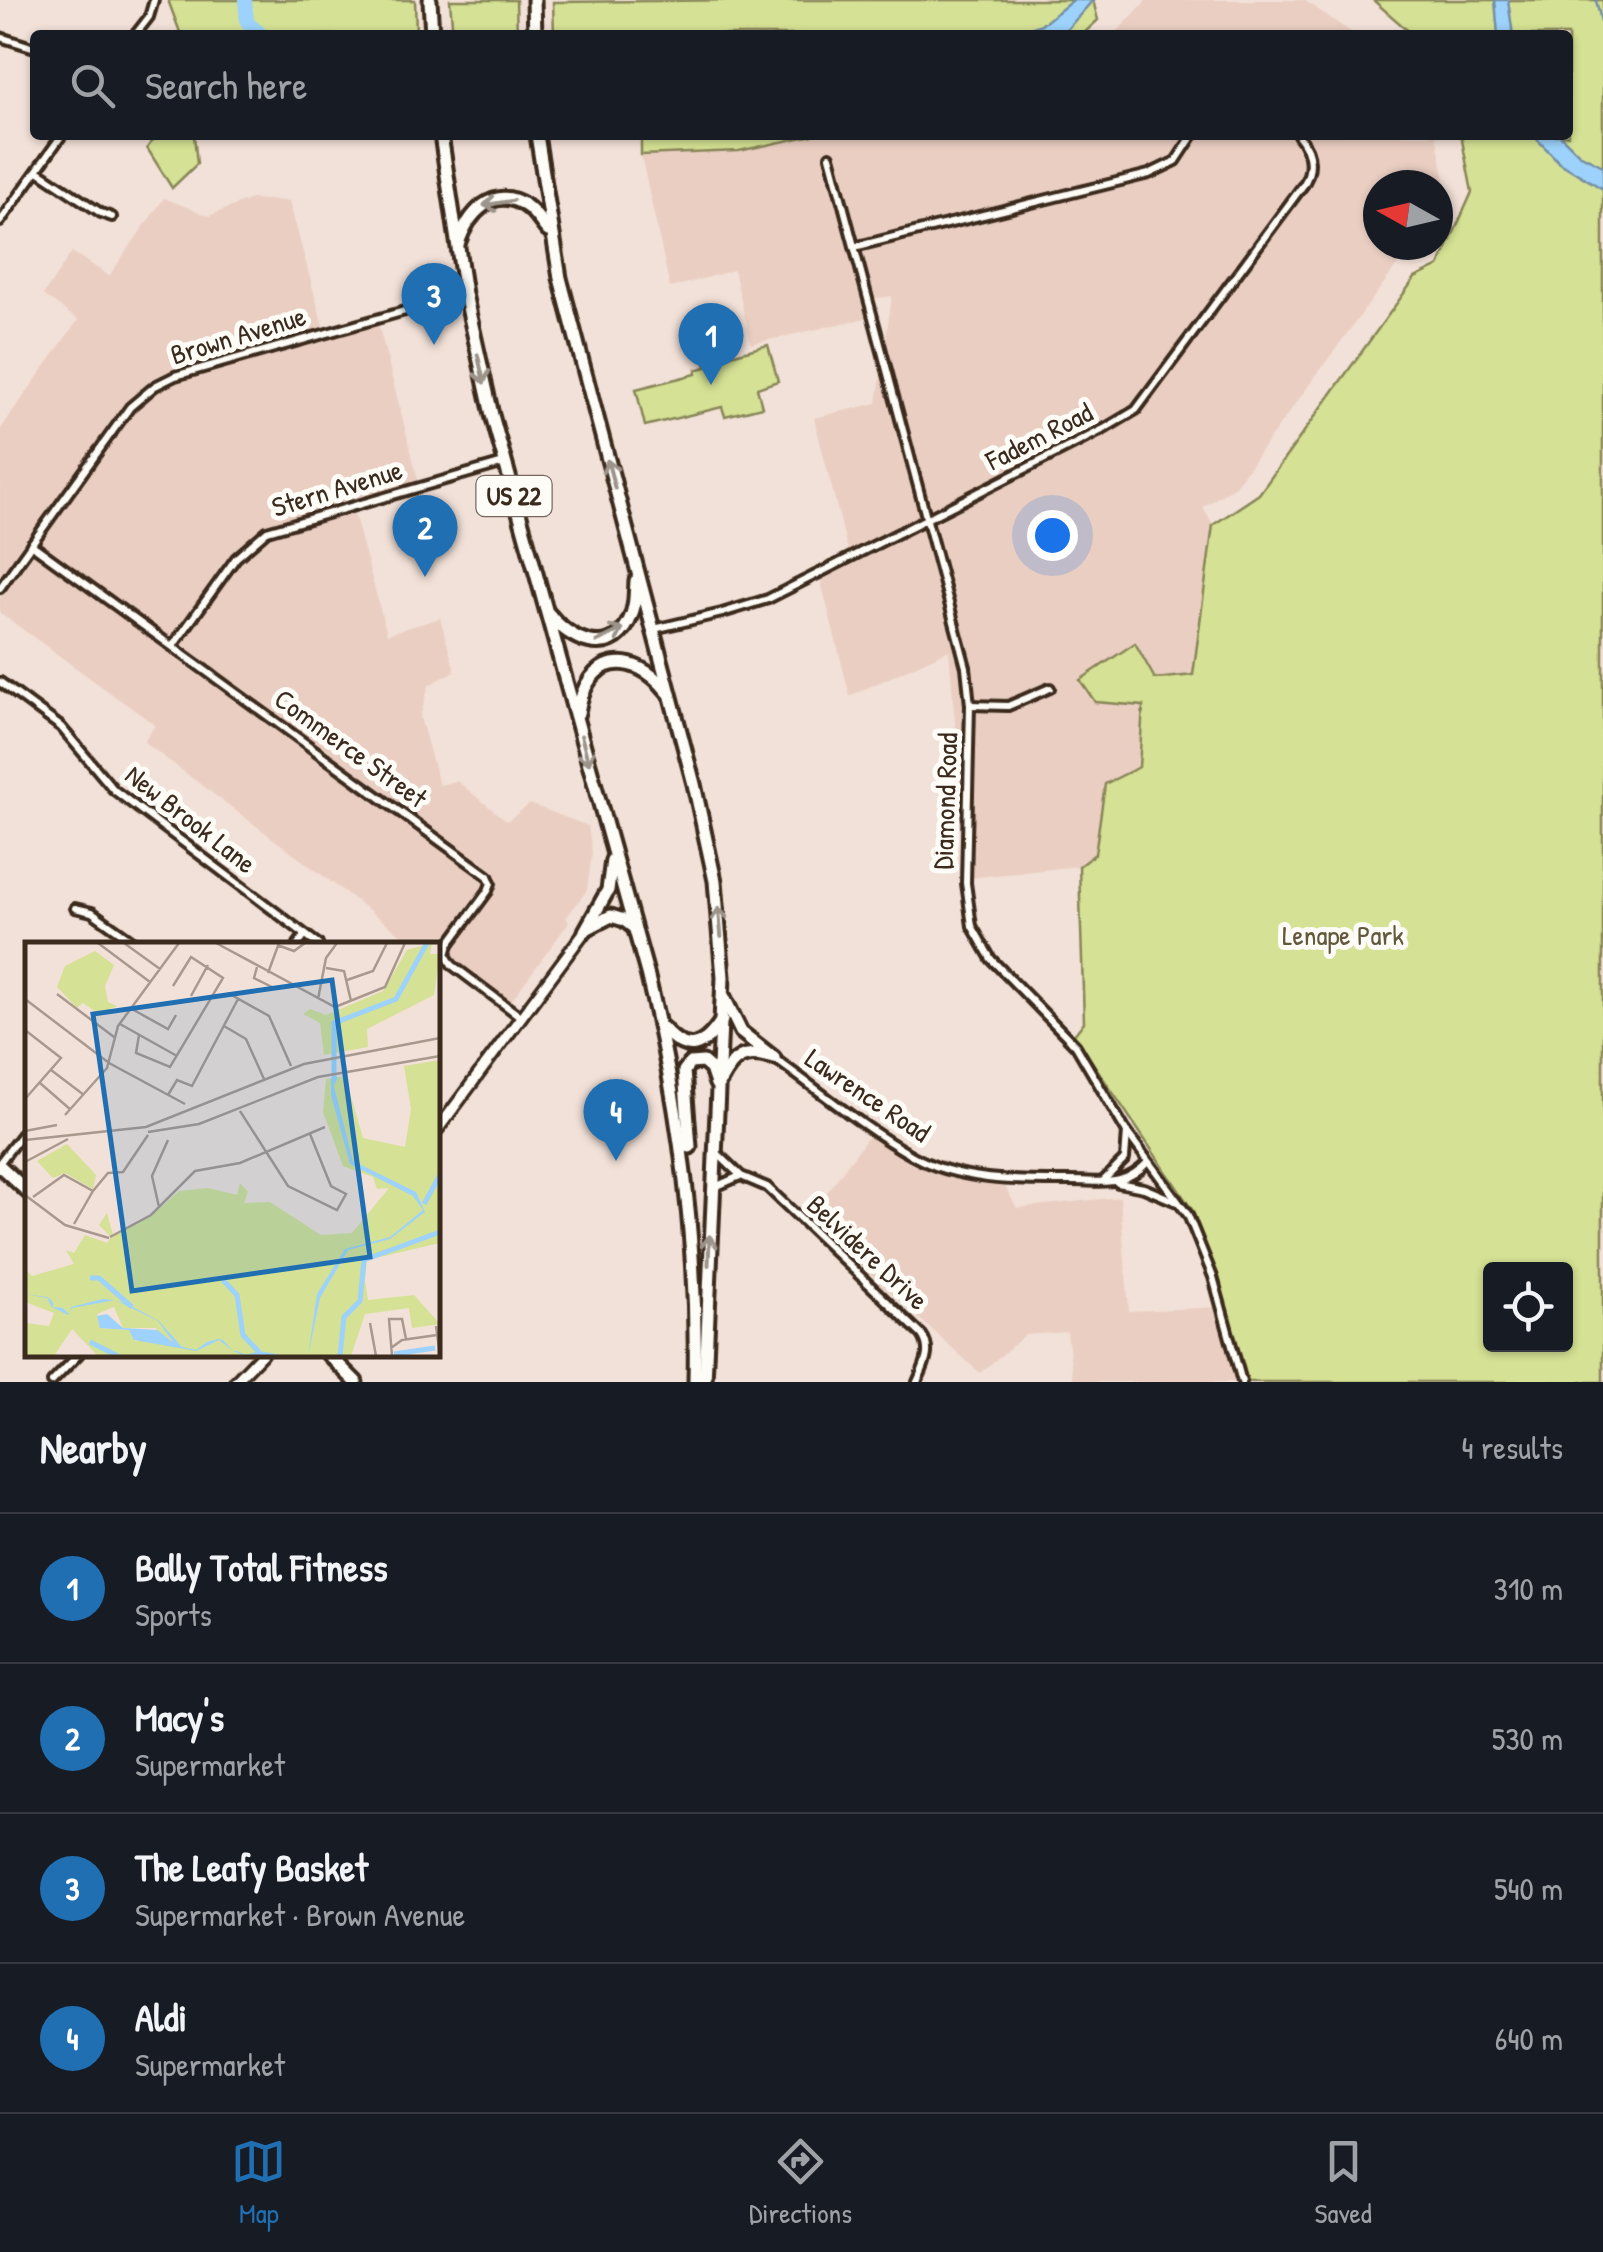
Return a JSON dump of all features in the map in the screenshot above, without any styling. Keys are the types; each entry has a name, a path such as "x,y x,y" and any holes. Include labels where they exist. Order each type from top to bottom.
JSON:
{"main road":[{"path":"430,0 432,30"},
{"path":"534,0 535,30"},
{"name":"US 22","path":"442,140 465,294 505,463 660,1025 680,1124 688,1193 695,1382"},
{"path":"539,140 551,235 710,848 719,913 722,1020 706,1382"},
{"path":"457,249 472,214 496,200 522,204 551,235"},
{"path":"546,610 566,633 579,641 611,639 624,630 631,617 636,568"},
{"path":"577,719 587,681 598,670 613,664 629,663 644,668 670,695"},
{"path":"585,931 608,890 613,850"},
{"path":"585,931 598,920 611,916 624,920 635,930"},
{"path":"722,993 741,1032 774,1058"},
{"path":"660,1025 676,1041 695,1045 710,1038 722,1020"},
{"path":"718,1089 730,1063 738,1057 754,1054 774,1058"},
{"path":"688,1193 690,1150 683,1078 688,1065 697,1061 706,1064 718,1089"},
{"path":"0,1164 25,1189"},
{"path":"331,1357 356,1382"}],"street":[{"path":"139,30 154,0"},
{"path":"0,37 30,46"},
{"path":"0,222 59,140"},
{"path":"854,247 1150,174 1176,162 1190,140"},
{"name":"Fadem Road","path":"653,629 768,599 1136,410 1304,184 1310,162 1302,140"},
{"name":"Diamond Road","path":"830,156 966,667 970,705 966,883 972,926 999,969 1065,1032 1126,1130 1188,1215 1202,1246 1242,1382"},
{"path":"38,171 101,213 112,216"},
{"name":"Brown Avenue","path":"0,588 130,407 155,386 189,372 465,294"},
{"name":"Stern Avenue","path":"173,646 236,558 267,531 505,463"},
{"name":"Commerce Street","path":"31,544 488,876 488,891 449,944 446,955 452,965 520,1017"},
{"name":"New Brook Lane","path":"0,682 61,727 114,790 315,942"},
{"path":"970,705 1008,706 1050,688"},
{"path":"75,908 92,912 134,942"},
{"path":"440,1126 585,931"},
{"path":"300,942 305,935"},
{"name":"Lawrence Road","path":"774,1058 915,1158 994,1178 1116,1182 1178,1202"},
{"path":"0,1164 25,1130"},
{"path":"1102,1182 1125,1159 1126,1130"},
{"name":"Belvidere Drive","path":"714,1149 741,1176 767,1187 922,1334 928,1342 928,1352 917,1382"},
{"path":"1116,1182 1132,1177 1148,1162"},
{"path":"712,1189 741,1176"},
{"path":"52,1382 76,1357"},
{"path":"235,1382 259,1357"}],"shaded area":[{"path":"1147,0 1304,0 1348,30 1119,30"},
{"path":"790,140 1437,140 1443,170 1363,170 1363,260 1401,260 1235,486 1203,507 1213,525 1193,676 1155,679 1096,702 1143,706 1139,767 1105,784 1095,854 1079,866 968,878 949,650 850,696 819,574 850,559 814,418 877,403 892,296 871,299 875,316 751,344 734,270 670,288 641,155 739,151"},
{"path":"164,198 209,216 251,199 289,201 325,333 377,319 420,487 352,506 387,634 440,618 455,671 429,685 420,717 439,785 457,781 507,821 530,804 588,826 592,853 587,890 566,918 567,925 503,1012 440,964 440,942 411,942 144,742 155,725 0,613 0,430 78,320 43,295 72,252 109,276"},
{"path":"876,1126 912,1152 999,1176 1017,1208 1120,1197 1129,1311 1225,1307 1247,1382 1073,1382 1067,1332 1025,1335 980,1373 808,1218"}],"green space":[{"path":"168,0 415,0 416,30 179,30"},
{"path":"450,0 516,0 517,30 453,30"},
{"path":"1093,0 1098,20 1087,30 554,30 553,2"},
{"name":"Lenape Park","path":"1373,0 1603,0 1603,1382 1247,1382 1193,1211 1074,1035 1084,1022 1079,866 1095,854 1105,784 1139,767 1143,706 1095,702 1080,680 1135,643 1155,679 1193,675 1213,525 1259,494 1415,278 1439,266 1442,260 1453,260 1453,235 1472,192 1462,140 1573,140 1573,30 1407,30"},
{"path":"153,140 195,140 197,164 172,188 147,148"},
{"path":"641,140 790,140 739,151 641,155"},
{"path":"768,345 778,381 757,388 762,407 725,416 722,407 645,426 636,389 696,374 696,370 706,367 705,362"}],"water":[{"path":"1073,0 1093,0 1066,30 1025,30 1044,23"},
{"path":"1495,0 1508,0 1512,30 1498,30"},
{"path":"1538,140 1565,140 1579,154 1603,166 1603,189 1560,163"}],"waterway":[{"path":"245,0 247,22 256,30"},
{"path":"1596,0 1603,30"}],"place":[{"name":"The Leafy Basket","path":"434,345"},
{"name":"Bally Total Fitness","path":"711,385"},
{"name":"Macy's","path":"425,577"},
{"name":"Aldi","path":"616,1161"}]}
